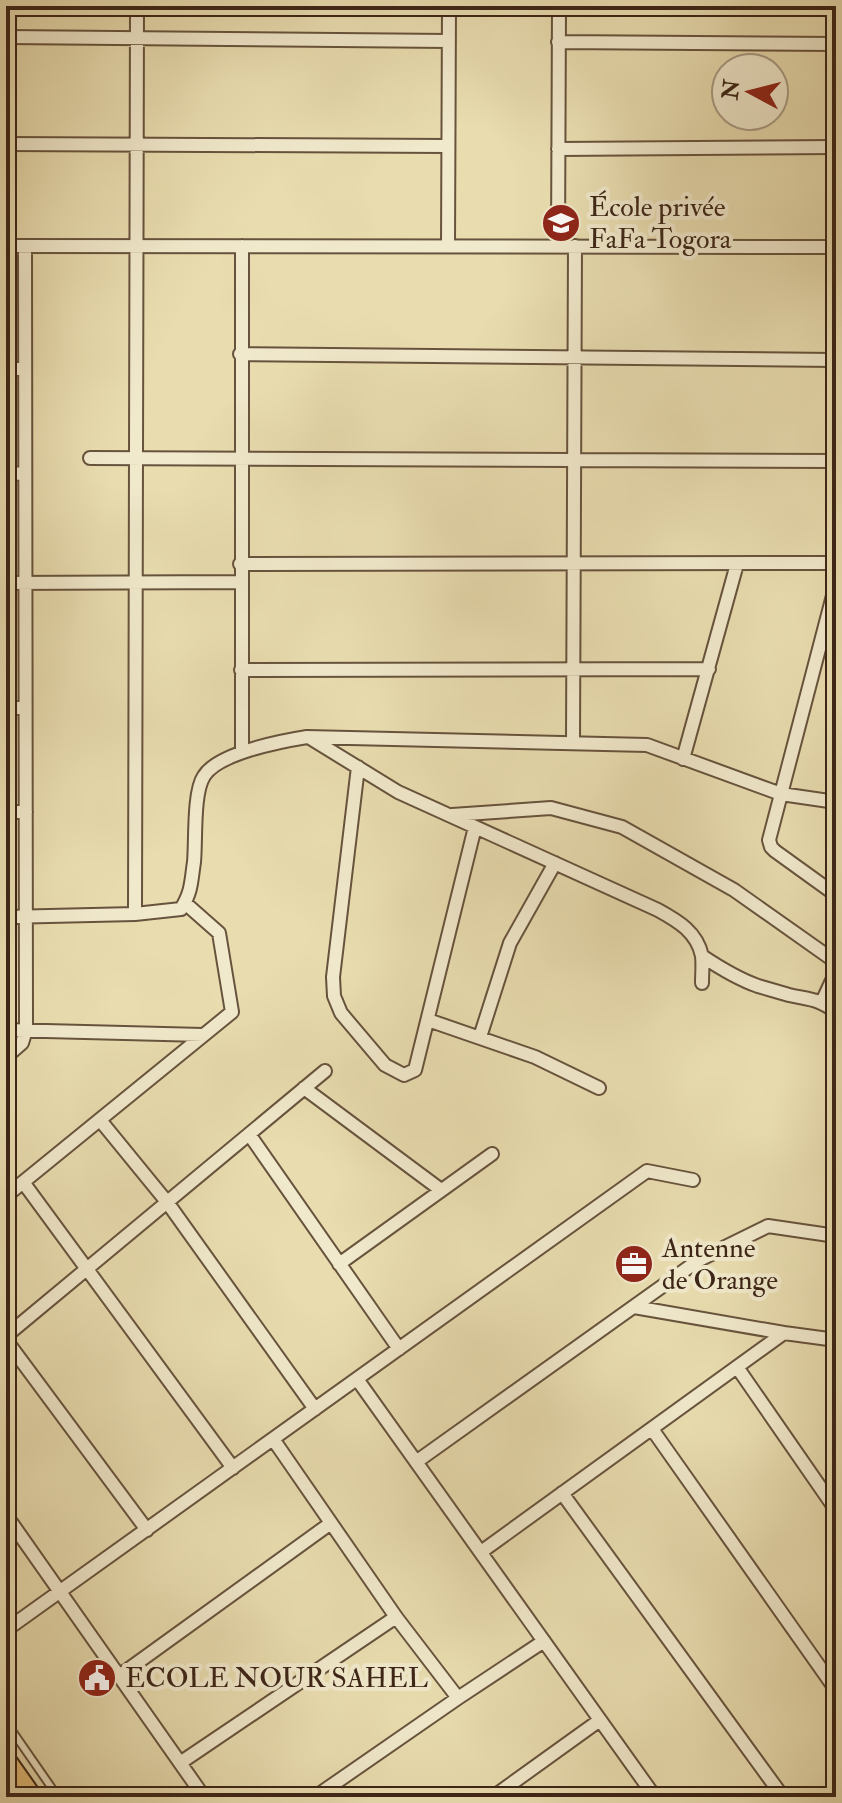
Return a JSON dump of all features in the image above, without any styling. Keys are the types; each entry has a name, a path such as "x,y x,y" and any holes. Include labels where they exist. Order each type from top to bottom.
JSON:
{"highway":[{"path":"6,1763 30,1797"}],"street":[{"path":"135,914 137,6"},
{"path":"448,246 449,6"},
{"path":"558,246 559,6"},
{"path":"6,37 449,41"},
{"path":"558,42 836,44"},
{"path":"6,144 448,146"},
{"path":"558,149 836,147"},
{"path":"6,246 836,247"},
{"path":"6,1057 22,1043 26,1030 25,246"},
{"path":"242,246 242,752"},
{"path":"573,743 575,246"},
{"path":"240,354 836,360"},
{"path":"6,369 25,369"},
{"path":"90,458 836,461"},
{"path":"6,474 25,473"},
{"path":"240,564 836,563"},
{"path":"683,759 737,564"},
{"path":"6,583 241,582"},
{"path":"836,584 769,840 771,847 836,895"},
{"path":"241,670 709,669"},
{"path":"6,708 25,708"},
{"path":"6,917 135,914 181,909 190,894 198,797 204,775 242,752 307,737 647,745 781,794 836,802"},
{"path":"307,737 398,792 682,923 695,939 702,956 702,983"},
{"path":"358,767 333,977 334,996 341,1013 365,1043 385,1065 404,1075 415,1070 475,827"},
{"path":"449,815 551,808 622,827 734,890 836,962"},
{"path":"6,812 26,812"},
{"path":"480,1037 510,943 555,863"},
{"path":"6,1196 232,1012 219,933 185,903"},
{"path":"702,956 725,972 792,996 822,1002 836,1012"},
{"path":"822,1002 836,972"},
{"path":"428,1020 535,1057 599,1088"},
{"path":"6,1030 203,1035"},
{"path":"147,1530 6,1338 325,1071"},
{"path":"304,1088 441,1190"},
{"path":"100,1120 167,1202 315,1409"},
{"path":"249,1134 399,1349"},
{"path":"339,1264 492,1154"},
{"path":"6,1630 647,1171 693,1180"},
{"path":"23,1182 233,1468"},
{"path":"416,1462 699,1260 768,1226 836,1236"},
{"path":"634,1307 836,1340"},
{"path":"481,1552 784,1333"},
{"path":"737,1367 836,1510"},
{"path":"357,1379 655,1797"},
{"path":"652,1429 836,1690"},
{"path":"273,1439 396,1617 458,1698"},
{"path":"562,1493 783,1797"},
{"path":"6,1515 204,1797"},
{"path":"119,1676 331,1523"},
{"path":"180,1763 396,1617"},
{"path":"315,1797 544,1641"},
{"path":"493,1797 600,1720"}],"lane":[{"path":"6,1722 58,1797"}],"place":[{"name":"École privée FaFa Togora","path":"561,223"},
{"name":"Antenne de Orange","path":"634,1264"},
{"name":"ECOLE NOUR SAHEL","path":"97,1678"}]}
